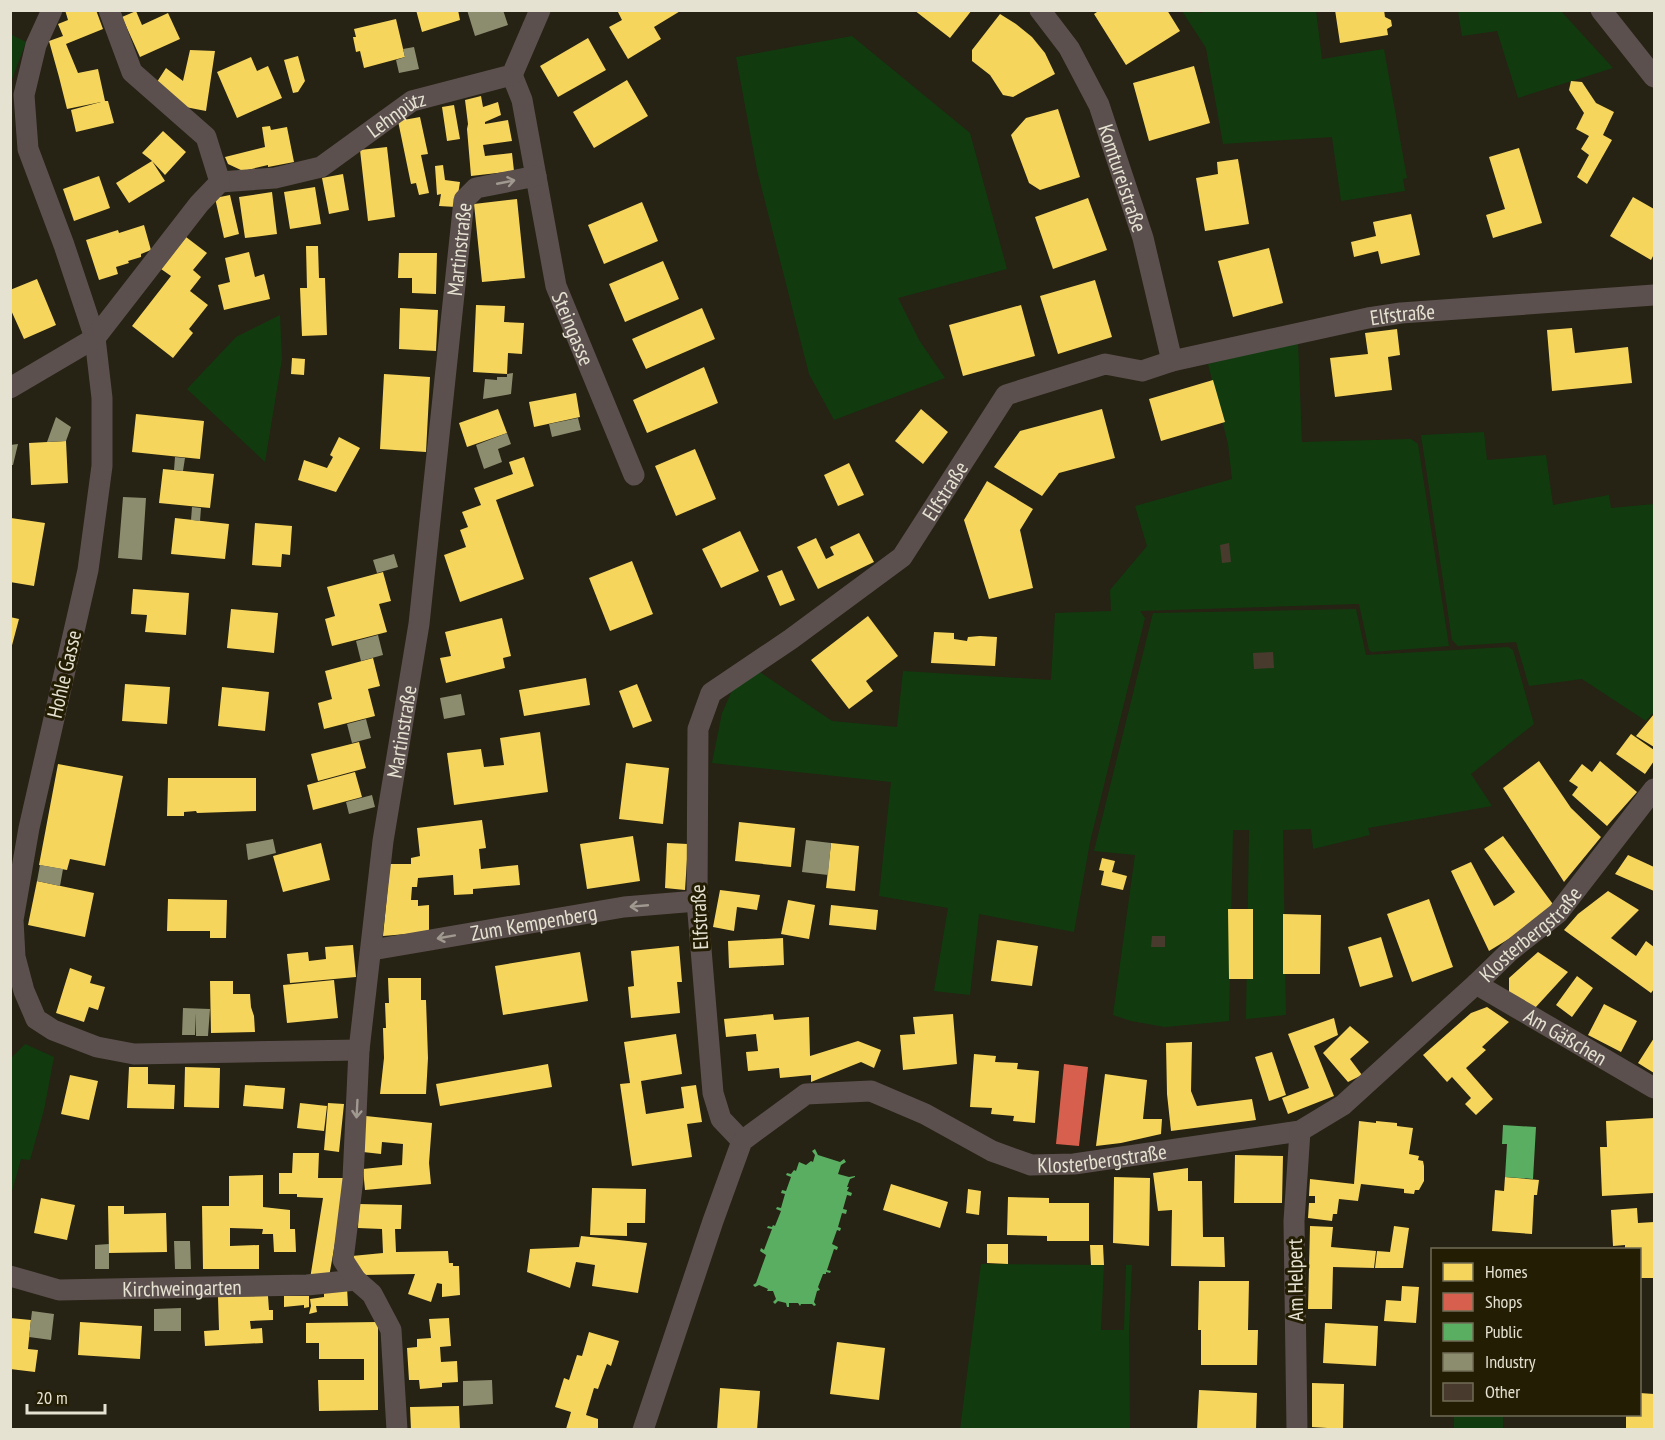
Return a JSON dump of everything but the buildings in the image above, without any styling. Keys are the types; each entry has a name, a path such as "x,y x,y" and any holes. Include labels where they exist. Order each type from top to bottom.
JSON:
{"street":[{"name":"Hohle Gasse","path":"52,10 36,45 24,95 28,149 64,245 95,338 102,398 102,466 88,570 29,828 14,920 15,957 24,991 36,1019 53,1030 97,1047 134,1054 359,1050"},
{"path":"10,388 95,338 199,204 220,182 206,137 132,72 109,10"},
{"path":"536,176 522,100 512,75 540,10"},
{"name":"Komtureistraße","path":"1040,10 1069,48 1099,105 1143,238 1172,361"},
{"path":"1600,10 1654,77"},
{"name":"Lehnpütz","path":"220,182 275,178 321,167 412,101 512,75"},
{"name":"Martinstraße","path":"397,1430 391,1330 372,1294 356,1280 343,1260 353,1179 359,1050 383,841 419,624 464,200 476,188 536,176"},
{"name":"Steingasse","path":"536,176 556,286 634,475"},
{"name":"Elfstraße","path":"742,1141 721,1119 713,1093 697,901 698,729 711,693 791,639 902,557 1006,395 1105,364 1142,371 1172,361 1368,318 1401,313 1654,295"},
{"name":"Klosterbergstraße","path":"742,1141 806,1094 871,1091 925,1114 992,1151 1031,1165 1074,1164 1300,1131 1343,1105 1510,951 1558,914 1654,789"},
{"path":"10,838 29,828"},
{"name":"Zum Kempenberg","path":"372,950 624,907 697,901"},
{"name":"Am Gäßchen","path":"1476,984 1654,1088"},
{"name":"Am Helpert","path":"1297,1430 1294,1221 1300,1131"},
{"path":"644,1430 742,1141"},
{"name":"Kirchweingarten","path":"10,1276 59,1290 307,1285 356,1280"}],"green space":[{"path":"1214,10 1316,11 1322,59 1384,49 1407,178 1403,179 1405,191 1341,201 1332,137 1223,144 1206,48 1182,11 1200,11 1200,13"},
{"path":"1458,11 1561,11 1613,68 1518,98 1497,31 1462,36"},
{"path":"10,34 26,42 11,82 11,109"},
{"path":"852,36 970,133 1007,269 898,298 919,340 945,378 834,420 809,374 757,170 736,57"},
{"path":"280,315 282,359 265,462 187,389 236,337"},
{"path":"1298,342 1302,442 1411,439 1418,444 1449,646 1372,652 1369,650 1359,604 1140,611 1145,618 1090,842 1074,932 979,914 970,995 934,991 948,908 879,896 891,782 712,763 722,713 734,686 757,670 832,721 897,727 903,671 1051,680 1055,613 1111,611 1110,590 1147,546 1135,506 1232,479 1228,444 1208,364"},
{"path":"1484,432 1487,460 1546,455 1553,505 1609,495 1611,508 1654,504 1654,712 1646,721 1582,679 1529,686 1516,642 1458,646 1452,640 1421,435"},
{"path":"1356,609 1366,655 1508,647 1513,650 1534,724 1471,774 1492,806 1368,828 1370,835 1313,849 1311,829 1283,830 1286,1015 1246,1019 1249,830 1233,830 1229,1021 1165,1027 1113,1015 1135,855 1094,851 1153,613"},
{"path":"25,1044 54,1057 44,1110 30,1160 21,1159 11,1195 11,1058"},
{"path":"981,1264 1104,1265 1101,1330 1124,1330 1126,1265 1132,1265 1129,1330 1130,1429 960,1430"},
{"path":"1454,1416 1503,1416 1503,1429 1454,1429"}]}
